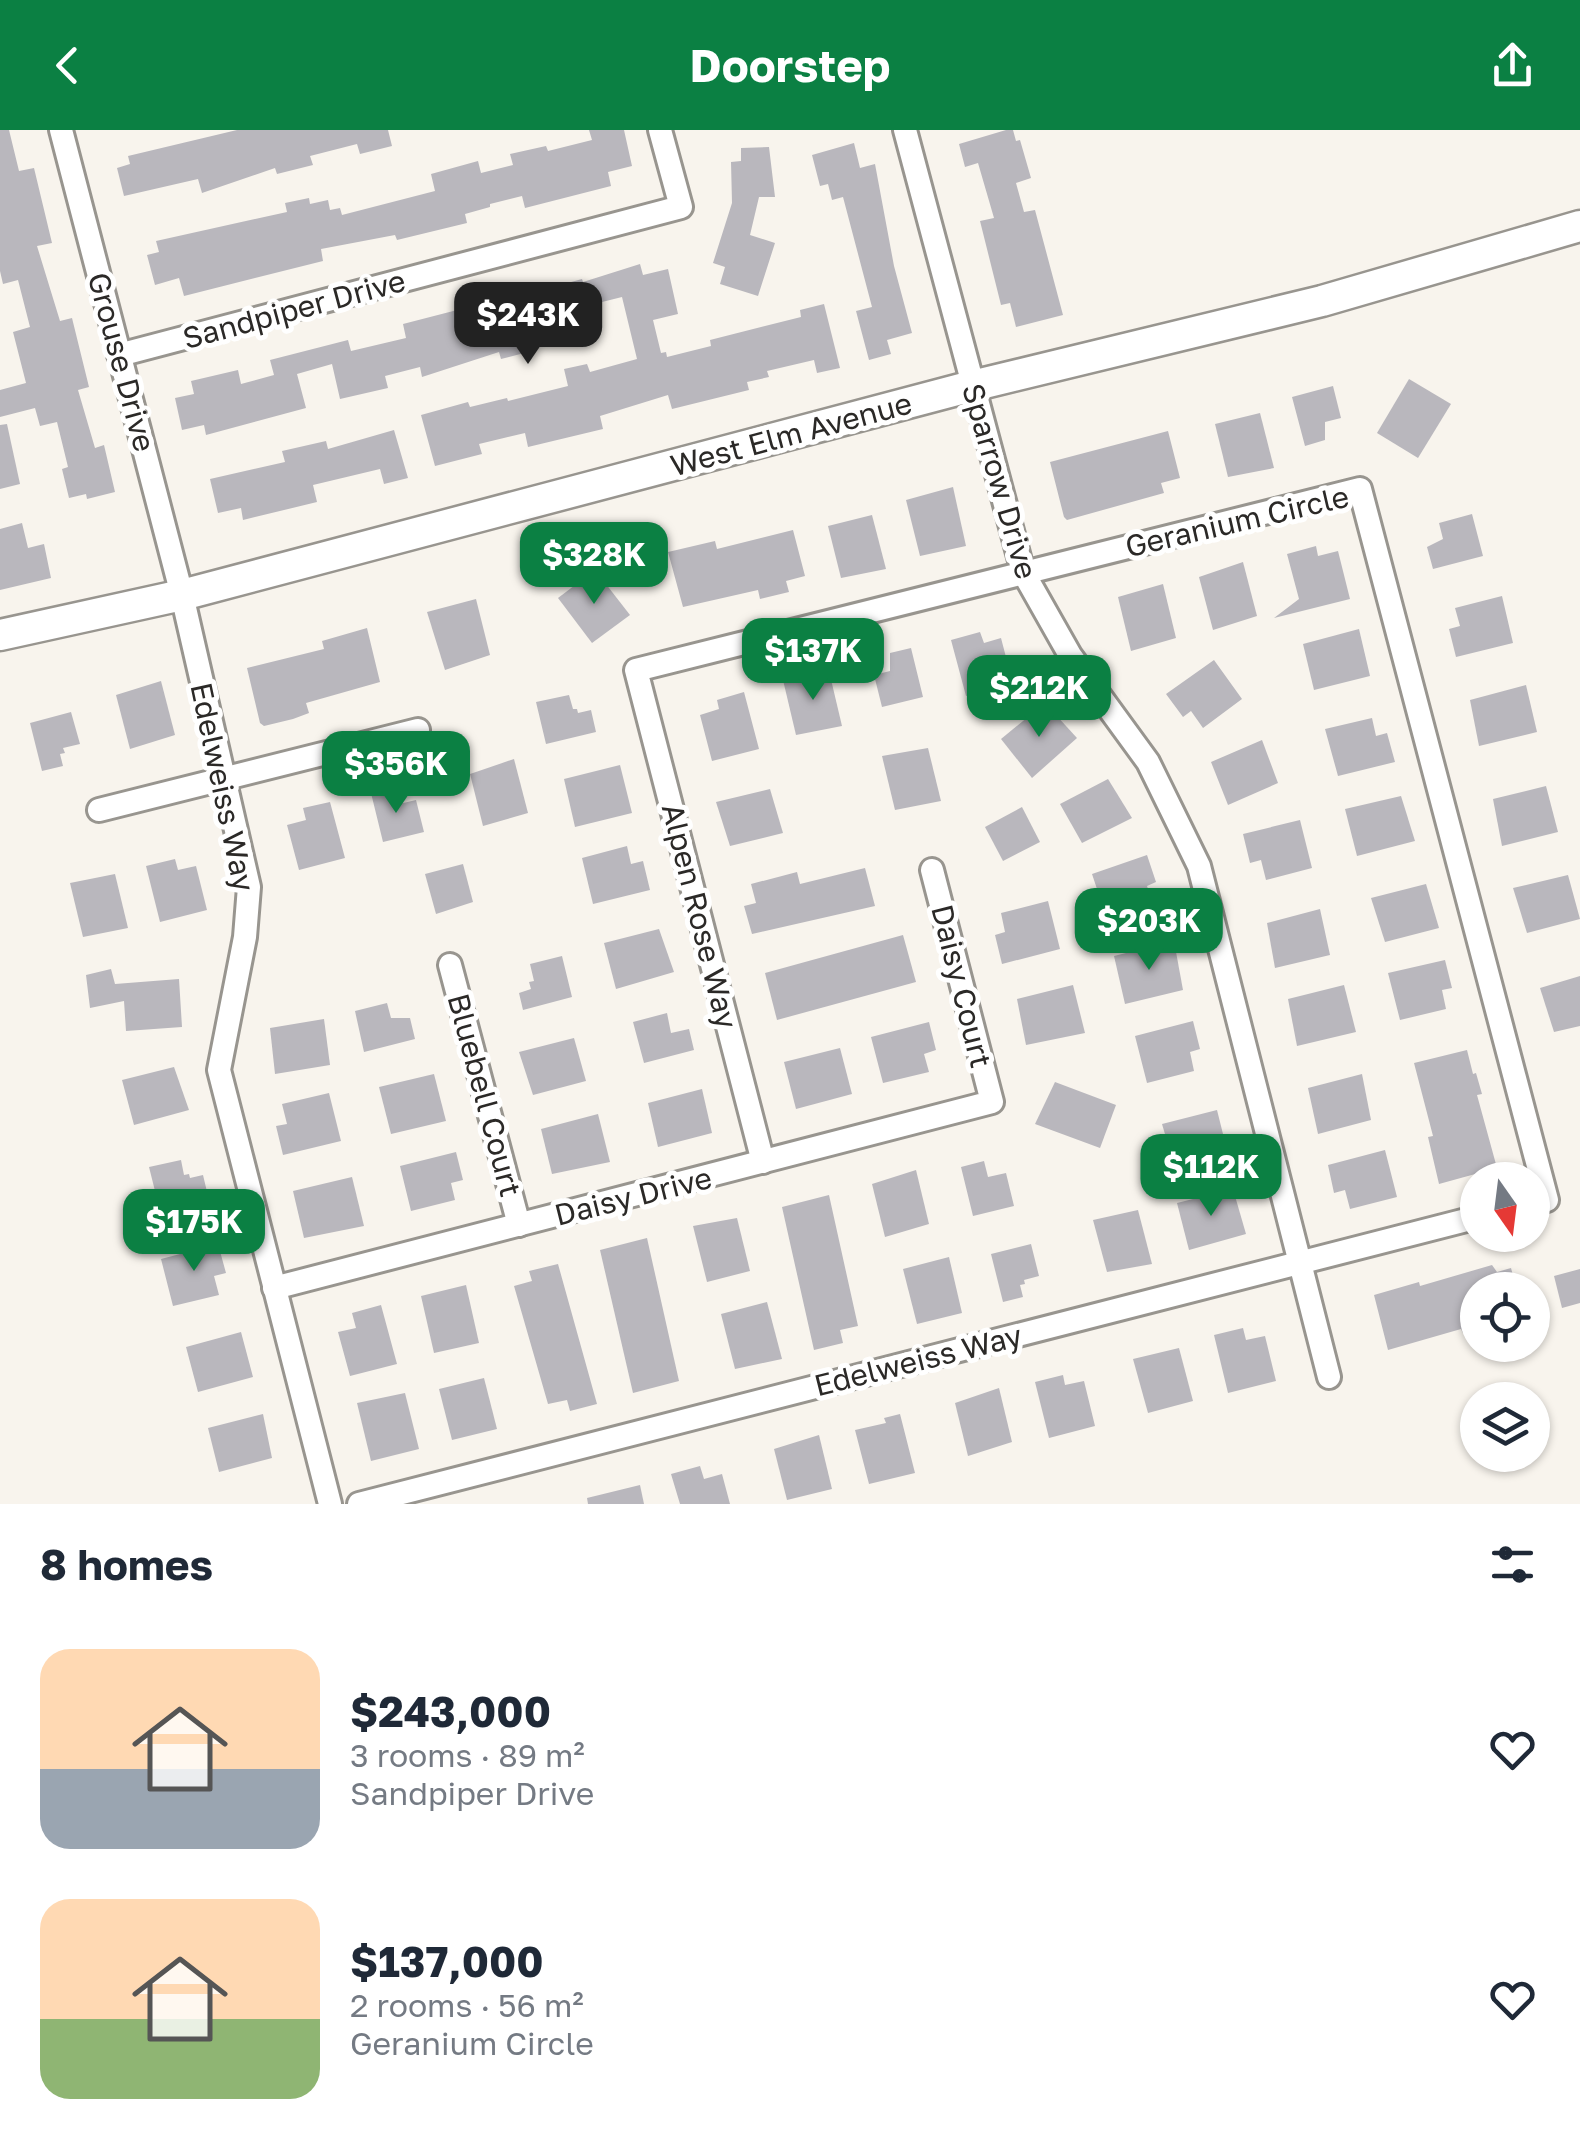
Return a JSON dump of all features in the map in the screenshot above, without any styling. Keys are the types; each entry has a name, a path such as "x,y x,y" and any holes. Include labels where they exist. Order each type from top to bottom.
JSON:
{"street":[{"name":"Grouse Drive","path":"61,130 182,595"},
{"name":"Sandpiper Drive","path":"120,355 681,207 660,130"},
{"name":"Sparrow Drive","path":"906,130 1023,572 1070,655 1148,762 1199,866 1329,1377"},
{"name":"West Elm Avenue","path":"0,634 182,595 972,386 1322,301 1580,226"},
{"name":"Geranium Circle","path":"636,670 1360,488 1530,1162"},
{"name":"Edelweiss Way","path":"182,595 250,887 245,937 219,1070 330,1504"},
{"name":"Alpen Rose Way","path":"636,670 763,1162"},
{"path":"99,810 418,730"},
{"name":"Daisy Court","path":"932,870 992,1102"},
{"name":"Bluebell Court","path":"450,966 519,1225"},
{"name":"Daisy Drive","path":"274,1288 992,1102"},
{"name":"Edelweiss Way","path":"359,1504 1460,1221"}],"building":[{"path":"0,130 9,130 19,171 34,168 52,243 37,246 60,321 72,318 89,387 78,390 95,448 104,445 115,492 87,499 86,494 69,498 62,469 68,467 57,422 40,426 35,408 0,417 0,390 26,383 13,332 30,327 18,280 3,284 0,271"},
{"path":"237,130 388,130 392,146 360,154 357,144 310,156 313,165 277,174 275,168 202,193 198,179 124,196 117,168 130,164 128,156"},
{"path":"589,130 624,130 632,166 608,172 611,186 525,208 522,196 490,204 465,214 467,223 397,240 395,235 321,249 323,261 184,296 179,278 155,285 147,255 159,252 156,241 287,212 285,203 309,198 310,204 328,200 330,210 340,208 342,215 435,191 431,174 478,161 481,173 513,165 510,154 546,146 548,151 592,140"},
{"path":"1013,130 1016,141 1020,140 1031,178 1016,183 1024,212 1035,210 1063,315 1016,327 1010,303 1001,305 980,221 994,218 978,163 965,167 959,144"},
{"path":"854,143 860,168 875,164 894,266 912,333 887,340 891,354 869,360 856,311 872,307 843,197 832,200 828,184 820,186 812,155"},
{"path":"769,147 775,197 759,197 750,235 775,243 758,296 720,284 725,267 713,263 732,203 731,162 741,161 741,148"},
{"path":"640,264 643,275 668,269 678,314 653,320 661,353 666,352 667,357 711,346 710,340 801,317 800,310 824,304 840,368 817,373 814,360 767,371 769,377 747,382 749,390 672,409 668,395 600,416 603,429 528,447 525,433 479,444 482,454 435,466 421,415 468,402 470,407 507,398 508,401 568,386 564,369 587,364 590,372 637,359 622,297 590,305 593,316 528,333 532,351 501,359 499,352 422,377 420,367 385,376 388,388 340,399 332,364 297,374 306,408 206,435 204,425 182,430 175,398 194,394 191,381 238,370 241,384 274,375 270,360 348,340 351,351 406,338 403,324 492,301 495,313 541,301 555,294 553,287"},
{"path":"1409,379 1451,404 1418,458 1377,433"},
{"path":"1333,386 1341,418 1325,422 1325,440 1305,446 1292,397"},
{"path":"1260,413 1274,468 1228,477 1215,424"},
{"path":"7,424 20,484 0,489 0,425"},
{"path":"394,430 408,478 384,484 380,469 313,485 317,502 243,520 241,508 218,513 210,479 285,462 282,451 326,441 328,449"},
{"path":"1168,431 1180,478 1161,483 1164,493 1067,520 1064,517 1050,462"},
{"path":"953,487 966,546 920,556 906,500"},
{"path":"1472,514 1483,556 1433,569 1427,547 1443,539 1439,523"},
{"path":"872,515 886,569 841,578 828,526"},
{"path":"22,523 28,548 44,544 51,578 0,590 0,529"},
{"path":"793,530 805,576 786,581 789,592 760,599 758,590 683,607 668,552 715,541 717,549"},
{"path":"1316,546 1318,556 1338,551 1350,599 1274,618 1299,599 1287,554"},
{"path":"1243,562 1257,616 1213,630 1199,577"},
{"path":"595,570 630,615 592,643 558,598"},
{"path":"1163,584 1176,638 1131,651 1118,597"},
{"path":"1502,596 1513,643 1456,657 1449,629 1460,626 1455,608"},
{"path":"476,599 490,655 445,670 427,612"},
{"path":"367,628 380,682 306,703 309,713 293,719 264,726 260,723 247,668 324,649 322,641"},
{"path":"1359,629 1370,676 1314,690 1303,644"},
{"path":"980,632 984,643 1001,638 1013,684 966,696 951,640"},
{"path":"911,648 923,697 882,707 874,675 890,671 890,653"},
{"path":"1214,660 1242,699 1203,728 1191,711 1183,717 1166,694"},
{"path":"829,671 842,726 796,735 783,680"},
{"path":"161,681 175,735 130,749 116,695"},
{"path":"1526,685 1537,732 1479,746 1470,700"},
{"path":"744,692 759,749 712,761 700,715 719,709 717,700"},
{"path":"569,695 578,713 591,710 596,732 546,744 536,702"},
{"path":"1045,703 1077,738 1032,778 1001,739"},
{"path":"71,712 80,744 63,748 63,766 42,771 30,723"},
{"path":"1372,718 1376,736 1387,733 1395,762 1338,776 1325,729"},
{"path":"1262,740 1278,783 1228,805 1211,762"},
{"path":"928,748 941,801 895,810 882,756"},
{"path":"514,759 528,813 483,826 470,774"},
{"path":"620,765 632,813 575,827 564,779"},
{"path":"1108,779 1132,818 1082,843 1060,804"},
{"path":"1546,786 1558,832 1502,846 1493,799"},
{"path":"391,788 394,801 399,804 416,800 424,832 383,842 371,793"},
{"path":"770,789 783,833 730,846 716,802"},
{"path":"1401,796 1415,841 1357,856 1345,809"},
{"path":"330,802 345,858 299,870 287,825 306,820 303,808"},
{"path":"1022,807 1040,842 1003,861 985,827"},
{"path":"1300,820 1312,868 1266,880 1261,860 1250,863 1243,834"},
{"path":"627,846 631,864 643,861 650,890 593,904 582,858"},
{"path":"1147,855 1156,882 1147,886 1153,904 1107,919 1092,874"},
{"path":"175,859 178,870 196,866 207,910 160,922 146,866"},
{"path":"463,864 473,902 436,914 425,874"},
{"path":"865,868 875,906 752,934 744,906 756,903 751,884 797,872 800,884"},
{"path":"115,874 128,928 83,937 70,883"},
{"path":"1568,875 1580,919 1527,933 1513,888"},
{"path":"1426,884 1439,928 1385,942 1371,898"},
{"path":"1048,901 1060,949 1002,964 995,935 1005,932 1001,913"},
{"path":"1320,909 1330,955 1275,968 1267,923"},
{"path":"659,929 674,972 616,989 604,943"},
{"path":"903,935 916,982 777,1020 765,973"},
{"path":"1174,941 1183,990 1125,1004 1114,956"},
{"path":"562,956 572,997 523,1010 519,993 531,989 529,982 534,981 530,964"},
{"path":"1445,960 1452,988 1442,990 1446,1009 1400,1020 1388,973"},
{"path":"111,969 115,984 179,979 182,1027 126,1031 124,1001 90,1008 86,975"},
{"path":"1580,976 1580,1026 1554,1032 1540,988"},
{"path":"1073,985 1085,1033 1026,1045 1017,999"},
{"path":"1344,985 1356,1032 1297,1046 1288,999"},
{"path":"387,1003 391,1018 410,1018 415,1039 364,1052 355,1011"},
{"path":"667,1013 671,1033 689,1029 694,1050 644,1063 633,1022"},
{"path":"324,1019 330,1065 275,1074 270,1028"},
{"path":"1193,1021 1200,1049 1190,1052 1194,1071 1147,1083 1135,1036"},
{"path":"929,1022 936,1050 924,1054 929,1072 883,1083 871,1037"},
{"path":"574,1038 586,1081 533,1095 519,1052"},
{"path":"840,1048 852,1094 796,1109 784,1062"},
{"path":"1467,1050 1482,1094 1477,1095 1495,1162 1460,1162 1460,1178 1439,1184 1428,1137 1433,1136 1414,1063"},
{"path":"174,1067 189,1110 134,1125 122,1080"},
{"path":"434,1074 446,1121 391,1134 379,1087"},
{"path":"1362,1074 1371,1120 1318,1134 1308,1088"},
{"path":"1055,1082 1116,1105 1100,1148 1035,1124"},
{"path":"702,1089 712,1133 658,1147 648,1103"},
{"path":"329,1093 341,1141 283,1155 276,1126 287,1124 282,1104"},
{"path":"1217,1110 1228,1154 1175,1168 1162,1124"},
{"path":"598,1114 610,1162 552,1174 541,1129"},
{"path":"1385,1150 1397,1197 1350,1209 1345,1190 1334,1193 1328,1165"},
{"path":"456,1152 463,1180 451,1183 455,1200 411,1211 400,1166"},
{"path":"181,1160 184,1175 203,1175 208,1196 159,1207 149,1167"},
{"path":"984,1161 988,1177 1006,1173 1014,1206 973,1216 961,1167"},
{"path":"916,1170 929,1224 885,1237 872,1184"},
{"path":"352,1177 364,1226 304,1238 293,1191"},
{"path":"1233,1189 1246,1234 1189,1250 1177,1203"},
{"path":"829,1195 858,1326 840,1330 843,1343 814,1350 782,1207"},
{"path":"1138,1210 1152,1264 1107,1272 1093,1220"},
{"path":"737,1218 750,1271 707,1282 693,1226"},
{"path":"647,1238 679,1381 633,1393 600,1250"},
{"path":"218,1244 226,1273 214,1276 219,1295 173,1306 161,1259"},
{"path":"1031,1244 1039,1276 1020,1285 1023,1297 1003,1302 991,1254"},
{"path":"949,1257 962,1313 917,1324 903,1269"},
{"path":"558,1264 597,1404 570,1411 567,1400 548,1404 514,1286 532,1281 529,1271"},
{"path":"1492,1265 1497,1272 1468,1272"},
{"path":"1580,1269 1580,1303 1562,1308 1554,1276"},
{"path":"1460,1274 1460,1329 1388,1350 1374,1295 1419,1282 1420,1286"},
{"path":"466,1285 479,1343 434,1353 421,1296"},
{"path":"767,1302 782,1359 735,1369 721,1314"},
{"path":"381,1305 397,1364 350,1376 338,1332 356,1328 352,1313"},
{"path":"1243,1328 1246,1340 1265,1336 1276,1381 1228,1393 1214,1335"},
{"path":"241,1332 253,1377 198,1392 186,1347"},
{"path":"1179,1348 1193,1401 1148,1413 1133,1359"},
{"path":"1063,1375 1065,1385 1084,1381 1095,1426 1049,1438 1035,1382"},
{"path":"484,1378 497,1429 452,1440 439,1389"},
{"path":"999,1388 1012,1442 968,1456 955,1403"},
{"path":"405,1393 419,1449 371,1461 357,1403"},
{"path":"263,1414 272,1458 219,1472 208,1428"},
{"path":"900,1414 915,1473 869,1484 855,1430 886,1423 884,1418"},
{"path":"819,1435 832,1489 787,1500 774,1449"},
{"path":"700,1466 704,1479 722,1474 730,1504 680,1504 671,1474"},
{"path":"640,1485 644,1504 588,1504 587,1498"}]}
